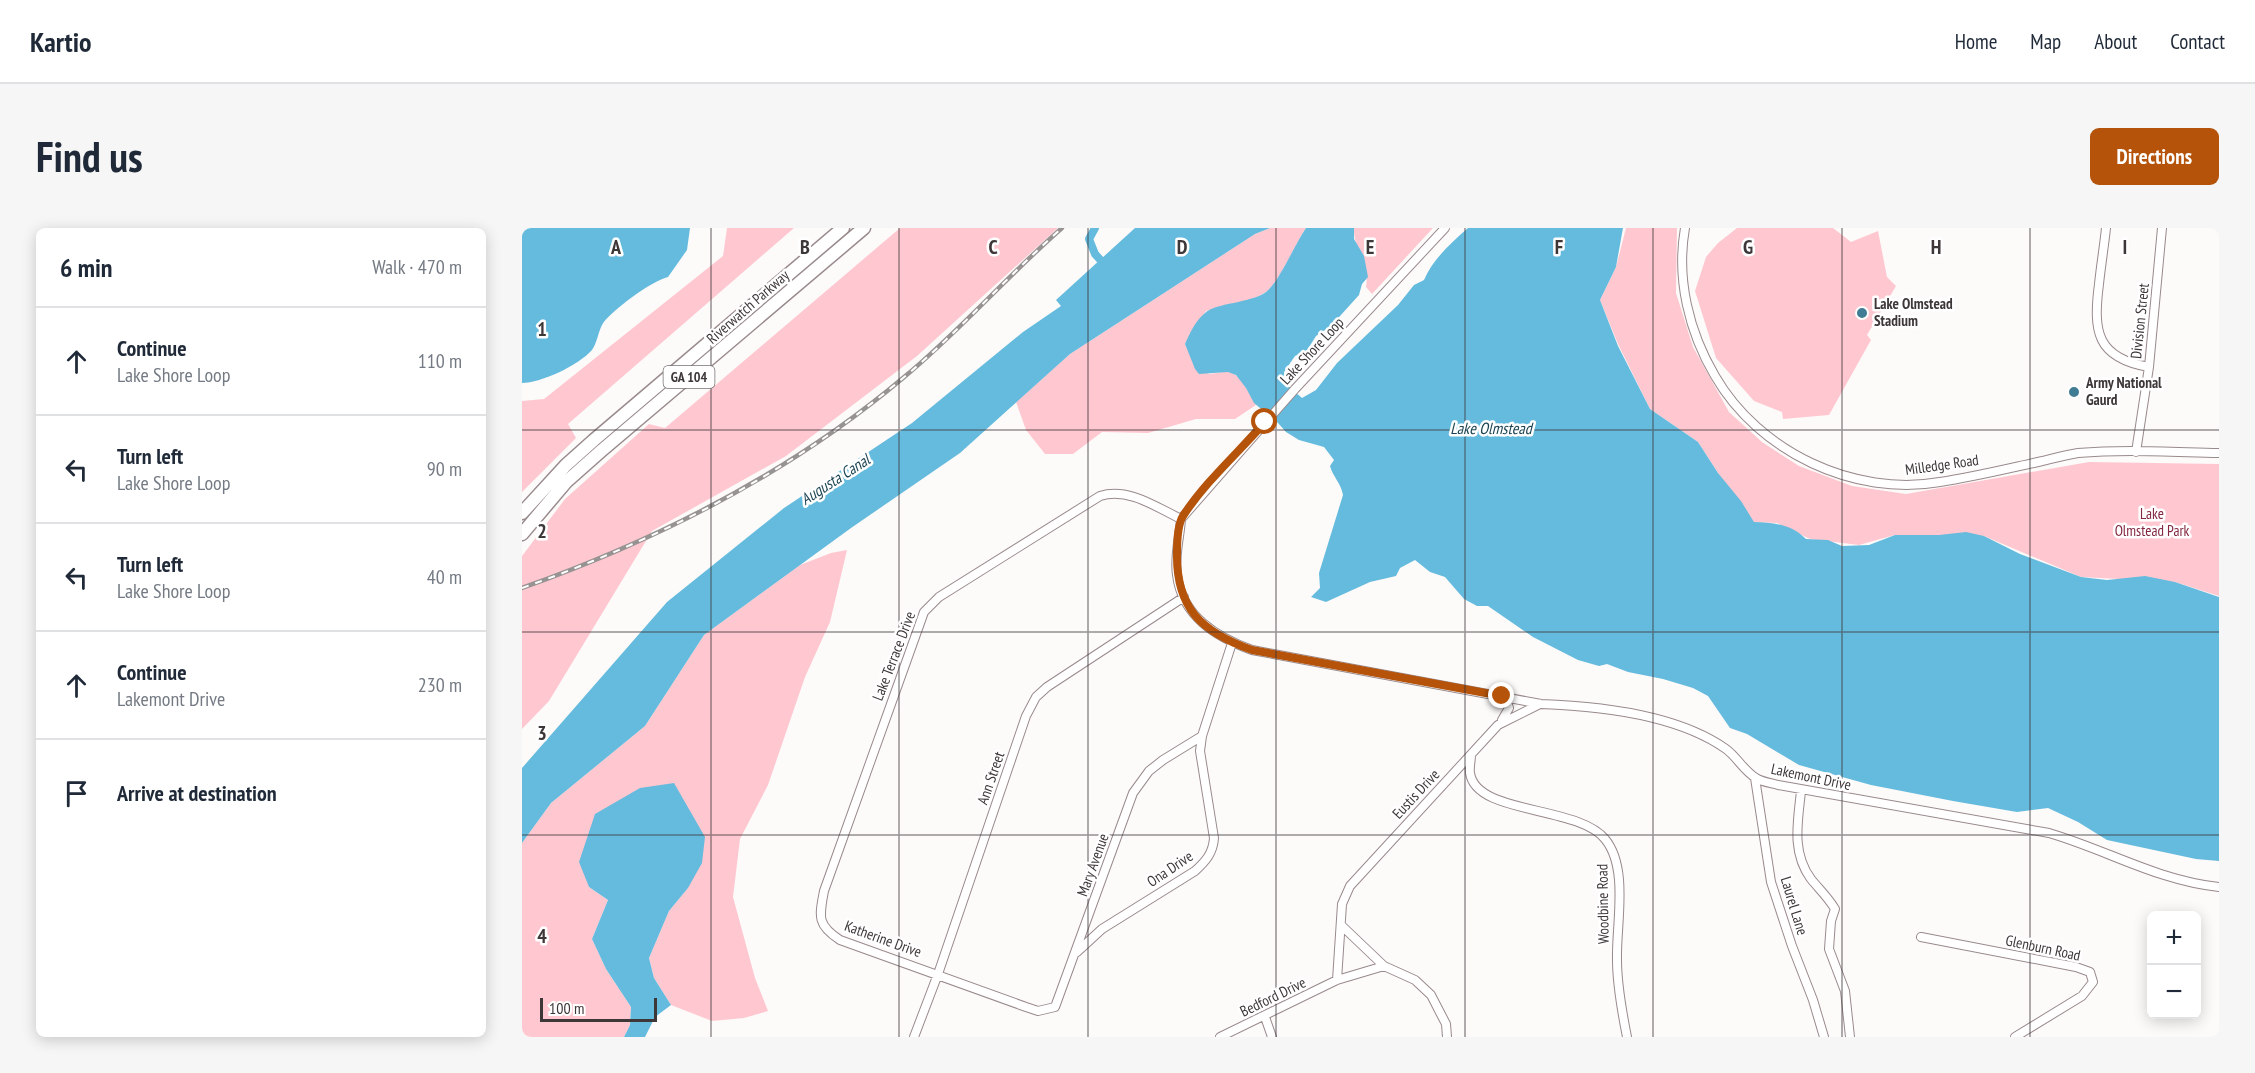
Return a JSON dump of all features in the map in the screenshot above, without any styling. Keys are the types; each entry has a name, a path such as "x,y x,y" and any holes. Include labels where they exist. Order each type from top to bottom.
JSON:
{"main road":[{"name":"Riverwatch Parkway","path":"522,513 559,472 594,440 843,228"},
{"name":"Riverwatch Parkway","path":"522,534 566,482 864,228"}],"street":[{"name":"Lake Shore Loop","path":"1181,519 1265,422 1445,228"},
{"name":"Milledge Road","path":"1685,228 1682,254 1687,305 1693,330 1704,357 1720,385 1758,428 1783,447 1812,464 1843,476 1905,485 1938,483 2077,453 2219,453"},
{"path":"2106,228 2095,315 2100,337 2108,350 2139,365 2149,367"},
{"name":"Division Street","path":"2136,452 2149,367 2162,228"},
{"name":"Lake Terrace Drive","path":"822,924 820,911 824,891 924,612 945,593 1100,496 1112,492 1123,493 1181,519"},
{"path":"1181,519 1177,547 1177,575 1184,597 1194,615 1232,643 1202,736"},
{"name":"Ann Street","path":"914,1037 938,974 1026,716 1036,697 1118,638 1184,597"},
{"name":"Lakemont Drive","path":"1232,643 1252,650 1541,704 1578,705 1632,713 1690,730 1727,750 1755,778 1802,791 2049,833 2070,839 2149,872 2219,887"},
{"path":"1498,725 1509,708 1502,696"},
{"name":"Eustis Drive","path":"1337,980 1342,904 1350,886 1498,725 1541,704"},
{"name":"Mary Avenue","path":"938,974 1038,1011 1055,1007 1133,793 1156,765 1202,736"},
{"name":"Ona Drive","path":"1075,954 1102,929 1195,871 1213,849 1214,838 1200,751 1202,736"},
{"name":"Woodbine Road","path":"1471,755 1470,775 1480,791 1491,799 1563,816 1591,827 1604,838 1615,855 1618,871 1617,961 1627,1037"},
{"name":"Laurel Lane","path":"1755,778 1771,882 1824,1037"},
{"name":"Laurel Lane","path":"1802,791 1797,830 1799,856 1811,879 1835,909 1831,921 1829,949 1845,991 1850,1037"},
{"name":"Katherine Drive","path":"822,924 828,932 840,940 938,974"},
{"path":"1342,926 1384,966 1415,980 1431,995 1446,1024 1448,1037"},
{"name":"Glenburn Road","path":"1921,937 2076,967 2090,972 2093,982 2082,996 2015,1037"},
{"path":"1337,980 1384,966"},
{"name":"Bedford Drive","path":"1220,1037 1337,980"},
{"path":"1265,1017 1272,1037"}],"green space":[{"path":"727,228 794,228 568,424 576,438 522,492 522,401 544,399 723,256"},
{"path":"900,228 1058,228 917,356 786,456 652,531 549,701 522,729 522,556 565,499 649,424 665,428"},
{"path":"1270,228 1306,228 1271,288 1252,299 1206,311 1185,344 1191,356 1209,374 1229,372 1238,377 1256,405 1235,419 1196,419 1148,433 1102,432 1073,454 1045,454 1026,430 1016,402 1070,354 1255,234"},
{"path":"1354,228 1433,228 1372,294 1366,287 1366,272 1354,236"},
{"name":"Lake Olmstead Park","path":"1626,228 1677,228 1676,293 1693,347 1729,412 1762,442 1799,466 1852,486 1906,494 2089,462 2219,464 2219,596 2175,582 2081,577 1984,536 1895,535 1859,545 1810,539 1777,523 1754,522 1698,442 1650,409 1618,344 1600,300 1616,267"},
{"path":"1737,228 1833,228 1851,242 1878,231 1887,277 1896,286 1867,335 1871,340 1829,415 1783,419 1782,412 1754,401 1716,358 1695,291 1706,257 1718,243"},
{"path":"847,550 830,622 805,677 768,785 740,839 733,897 755,978 768,1011 744,1018 712,1021 671,1005 654,978 649,958 669,911 688,888 589,887 608,900 592,939 606,969 631,1007 630,1025 624,1037 522,1037 522,843 551,803 645,726 704,635 800,565 831,553"}],"water":[{"path":"522,228 690,228 687,250 668,277 642,290 613,312 602,325 594,347 586,356 549,377 522,383"},
{"name":"Augusta Canal","path":"1135,228 1270,228 1255,234 1070,354 960,453 851,528 704,635 645,726 551,803 522,843 522,768 667,602 784,508 912,423 1023,332 1061,306 1056,300"},
{"name":"Lake Olmstead","path":"1306,228 1354,228 1354,239 1364,256 1368,277 1362,284 1359,295 1331,326 1316,336 1306,352 1295,356 1284,372 1286,384 1302,398 1316,390 1337,363 1398,305 1414,285 1424,280 1437,258 1468,228 1623,228 1616,267 1600,300 1618,346 1650,409 1698,442 1754,522 1782,525 1806,539 1828,540 1842,546 1869,545 1895,535 1939,535 1966,532 1984,536 2020,554 2081,577 2107,580 2145,576 2175,582 2219,597 2219,861 2196,859 2107,840 2078,822 2048,808 2017,812 1953,801 1871,785 1799,765 1747,734 1730,728 1708,696 1693,688 1663,679 1628,672 1607,664 1599,666 1578,660 1533,637 1488,606 1477,606 1464,599 1445,577 1430,572 1415,560 1400,568 1396,576 1370,582 1326,602 1311,597 1320,588 1319,573 1343,495 1330,466 1334,460 1324,447 1299,440 1286,432 1254,403 1236,375 1228,372 1199,374 1185,344 1201,316 1210,310 1252,299 1266,292 1276,280"},
{"path":"674,783 705,837 702,863 688,888 669,911 649,958 654,978 671,1005 655,1017 645,1037 624,1037 630,1025 631,1007 606,969 592,939 608,900 589,887 579,862 595,814 640,788"}],"waterway":[{"path":"1095,228 1089,239 1095,254 1106,266"}],"railway":[{"path":"522,588 624,548 673,525 722,500 815,444 860,412 924,360 1062,228"}],"place":[{"name":"Lake Olmstead Stadium","path":"1862,313"},
{"name":"Army National Gaurd","path":"2074,392"}],"route":[{"path":"1265,422 1181,519 1177,547 1177,575 1184,597 1194,615 1216,634 1252,650 1502,696"}]}
